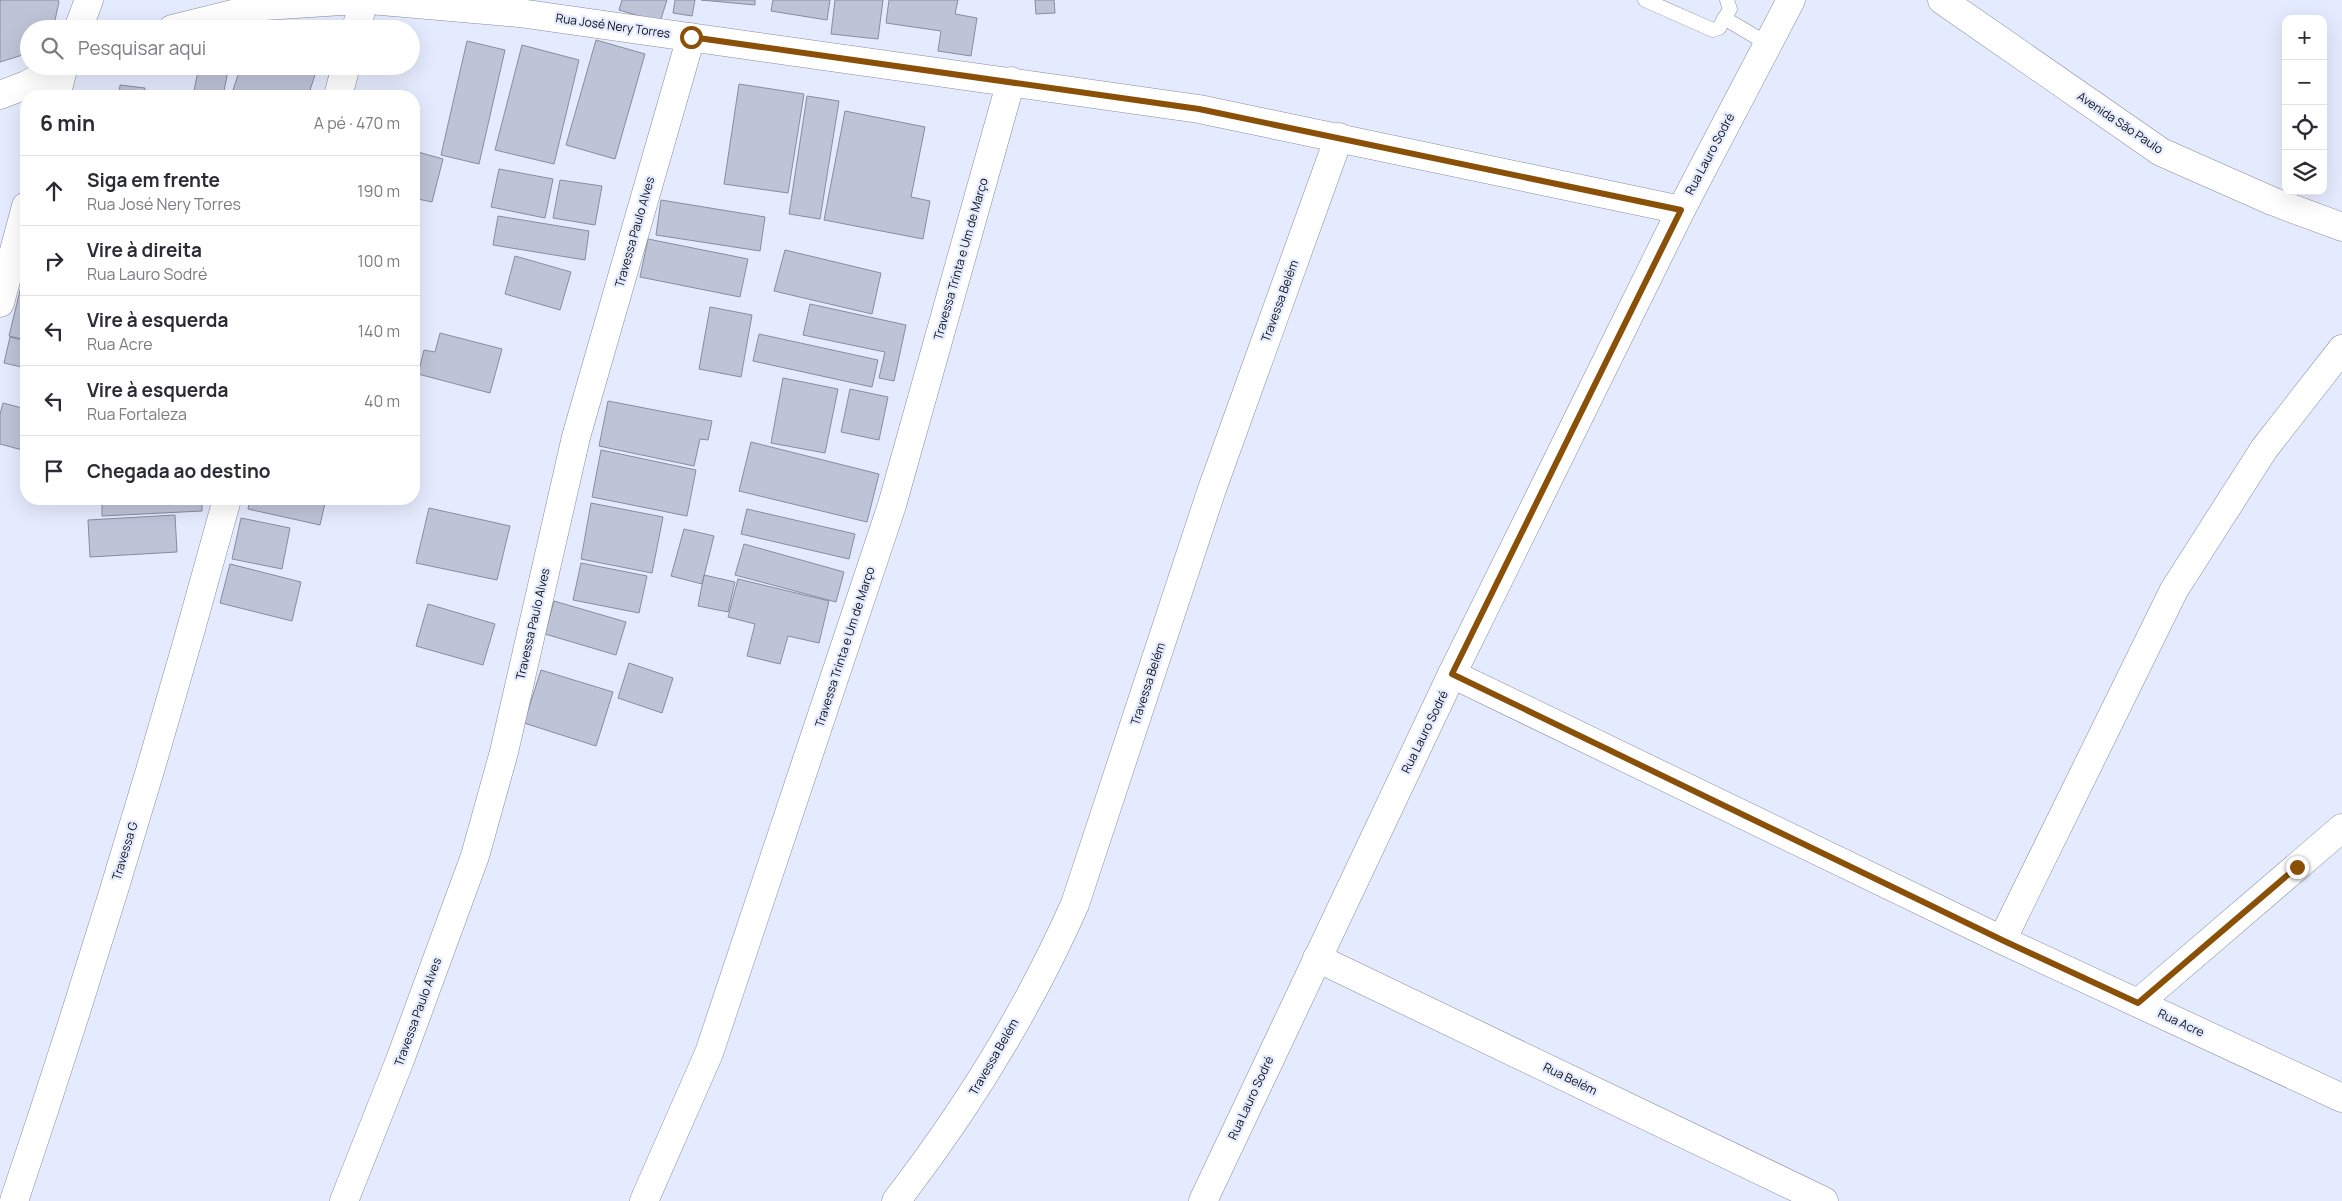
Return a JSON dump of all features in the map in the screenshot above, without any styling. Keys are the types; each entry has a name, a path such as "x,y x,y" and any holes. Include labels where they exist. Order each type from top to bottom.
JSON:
{"street":[{"path":"81,20 89,0"},
{"path":"208,20 265,6 357,0"},
{"path":"358,20 364,0"},
{"name":"Rua José Nery Torres","path":"370,0 519,13 1199,109 1681,210"},
{"name":"Rua Lauro Sodré","path":"1203,1201 1452,674 1681,210 1791,0"},
{"name":"Avenida São Paulo","path":"1942,0 2161,152 2272,201 2342,227"},
{"name":"Travessa Paulo Alves","path":"344,1201 400,1060 475,856 504,752 576,437 691,37"},
{"path":"0,95 45,75"},
{"path":"57,90 61,75"},
{"path":"340,90 344,75"},
{"name":"Travessa Trinta e Um de Março","path":"644,1201 709,1052 892,505 1011,81"},
{"name":"Travessa Belém","path":"896,1201 985,1076 1058,944 1075,904 1211,492 1339,137"},
{"path":"0,304 20,229"},
{"path":"2002,940 2174,590 2264,449 2342,349"},
{"name":"Travessa G","path":"14,1201 119,873 226,505"},
{"name":"Rua Acre","path":"1452,674 2002,940 2342,1098"},
{"path":"2138,1003 2342,828"},
{"name":"Rua Belém","path":"1317,958 1824,1201"}],"lane":[{"path":"1645,0 1713,30 1719,28 1730,9 1727,0"},
{"path":"1724,18 1768,44"}],"building":[{"path":"0,0 58,0 55,20 20,20 20,56 0,62"},
{"path":"622,0 667,0 660,22 619,10"},
{"path":"675,0 695,0 692,16 673,13"},
{"path":"701,0 755,0 755,5"},
{"path":"773,0 830,0 827,20 771,11"},
{"path":"835,0 883,0 878,39 831,34"},
{"path":"889,0 958,0 955,14 977,18 971,56 938,51 941,31 886,23"},
{"path":"1035,0 1054,0 1055,13 1036,14"},
{"path":"596,40 645,54 615,159 566,145"},
{"path":"467,41 505,50 479,164 441,155"},
{"path":"522,45 579,60 554,164 495,150"},
{"path":"197,75 227,75 224,90 194,90"},
{"path":"238,75 315,75 310,90 233,90"},
{"path":"739,84 804,94 788,193 724,184"},
{"path":"120,85 145,88 145,90 120,90"},
{"path":"807,96 839,101 820,219 789,214"},
{"path":"845,111 925,127 911,197 930,201 923,239 824,220"},
{"path":"420,153 443,159 432,202 420,199"},
{"path":"499,169 553,179 545,218 491,207"},
{"path":"560,180 602,186 595,225 553,218"},
{"path":"661,200 765,217 760,251 656,235"},
{"path":"498,216 589,231 585,260 493,245"},
{"path":"648,239 748,259 740,297 640,277"},
{"path":"785,250 881,273 872,314 774,291"},
{"path":"515,256 571,272 560,310 505,294"},
{"path":"20,291 20,339 9,336"},
{"path":"810,304 906,325 894,381 879,378 885,352 803,335"},
{"path":"710,307 752,315 741,377 699,369"},
{"path":"440,333 502,349 490,393 420,375 424,350 435,352"},
{"path":"759,334 878,360 872,387 753,361"},
{"path":"10,337 20,340 20,367 4,363"},
{"path":"783,378 838,389 825,453 771,443"},
{"path":"850,389 888,397 879,440 841,432"},
{"path":"608,401 712,421 708,440 700,439 694,466 599,446"},
{"path":"3,403 20,407 20,449 0,444 0,414"},
{"path":"751,442 879,474 867,522 739,491"},
{"path":"601,450 696,470 687,516 592,497"},
{"path":"591,503 663,517 652,573 581,559"},
{"path":"102,505 202,505 202,511 102,516"},
{"path":"249,505 325,505 320,525 248,509"},
{"path":"429,508 510,526 497,580 416,563"},
{"path":"747,509 855,534 849,559 741,534"},
{"path":"175,515 177,552 90,557 88,520"},
{"path":"241,518 290,528 282,569 232,559"},
{"path":"684,529 714,536 702,584 671,576"},
{"path":"744,544 844,572 836,602 735,575"},
{"path":"581,563 647,576 639,613 573,600"},
{"path":"230,564 301,582 292,621 220,603"},
{"path":"704,575 735,582 728,612 698,606"},
{"path":"738,579 829,601 819,643 788,636 780,664 747,656 755,624 728,617"},
{"path":"554,601 626,622 616,655 545,634"},
{"path":"428,604 495,624 483,665 416,646"},
{"path":"629,663 673,678 662,713 618,698"},
{"path":"541,670 613,692 596,746 524,723"}],"route":[{"path":"691,37 1199,109 1681,210 1452,674 2002,940 2138,1003 2297,867"}]}
